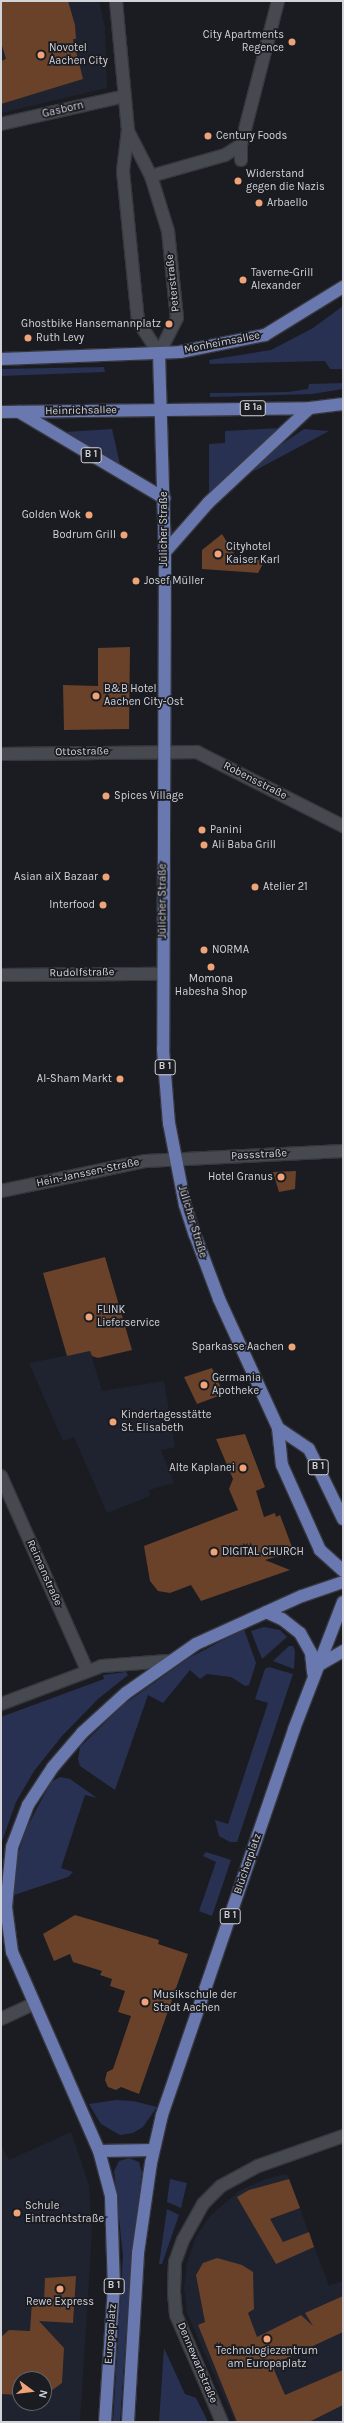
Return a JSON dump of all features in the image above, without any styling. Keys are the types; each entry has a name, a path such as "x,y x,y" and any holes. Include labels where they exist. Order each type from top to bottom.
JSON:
{"main road":[{"name":"Monheimsallee","path":"159,353 265,335 343,287"},
{"path":"1,359 159,353"},
{"name":"Jülicher Straße","path":"159,353 162,410 165,552 163,974 166,1098 175,1158 195,1235 219,1299 278,1428 282,1465 320,1550 343,1571"},
{"name":"B 1a","path":"162,410 310,408 343,404"},
{"path":"165,552 208,503 310,408"},
{"name":"Heinrichsallee","path":"1,412 162,410"},
{"name":"B 1","path":"19,412 164,498"},
{"name":"B 1","path":"278,1428 309,1449 343,1519"},
{"name":"B 1","path":"99,2151 33,2004 5,1935 6,1892 12,1847 35,1792 58,1760 104,1712 168,1661 196,1644 266,1612 343,1582"},
{"name":"Blücherplatz","path":"153,2150 165,2103 312,1680 343,1602"},
{"path":"266,1612 282,1619 300,1632 314,1667 312,1680"},
{"path":"318,1666 343,1652"},
{"path":"99,2151 153,2150"},
{"name":"Europaplatz","path":"128,2422 138,2253 153,2150"},
{"name":"Europaplatz","path":"99,2151 111,2196 114,2243 105,2422"}],"street":[{"name":"Peterstraße","path":"116,1 128,130 124,171 138,321 159,353 177,318 168,231 151,176 128,130"},
{"path":"241,160 241,145 278,1"},
{"name":"Gasborn","path":"1,124 125,96"},
{"path":"151,176 225,155 241,145"},
{"name":"Ottostraße","path":"1,754 163,751"},
{"name":"Robensstraße","path":"163,751 204,754 343,826"},
{"name":"Rudolfstraße","path":"1,975 163,974"},
{"name":"Passstraße","path":"175,1158 343,1151"},
{"name":"Hein-Janssen-Straße","path":"1,1191 134,1163 175,1158"},
{"name":"Reimanstraße","path":"1,1476 87,1670"},
{"path":"1,1704 87,1670 168,1661"},
{"path":"1,2019 33,2004"},
{"name":"Dennewartstraße","path":"222,2422 176,2315 174,2291 175,2262 183,2240 203,2204 220,2186 258,2166 343,2136"}],"shaded area":[{"name":"Novotel Aachen City","path":"1,1 99,1 105,27 107,88 1,113"},
{"path":"343,306 343,369 330,369 325,361 210,364 209,360 271,350 313,328"},
{"path":"104,367 105,372 1,376 1,369"},
{"path":"343,383 343,389 312,394 210,397 210,393 288,392 308,389 309,384"},
{"path":"280,428 209,495 209,444 225,443 225,431"},
{"path":"112,429 121,469 64,433 65,432"},
{"path":"304,429 329,431 252,472 273,450"},
{"name":"Kindertagesstätte St. Elisabeth","path":"90,1351 102,1391 164,1381 175,1447 161,1450 174,1483 149,1490 150,1496 107,1513 74,1437 63,1441 29,1363"},
{"path":"264,1627 280,1630 287,1637 262,1659 251,1631"},
{"path":"244,1629 256,1663 249,1685 245,1686 231,1677 207,1674 200,1679 190,1670 163,1703 148,1695 115,1790 80,1766 78,1759 80,1747 123,1705 189,1658"},
{"path":"289,1646 293,1646 295,1651 294,1669 273,1661"},
{"path":"269,1667 293,1674 237,1842 230,1842 219,1836 215,1820 228,1824 268,1703 255,1699 265,1669"},
{"path":"126,1672 128,1675 98,1699 62,1736 34,1771 16,1802 1,1844 1,1717 104,1679 103,1675"},
{"path":"60,1777 70,1779 97,1798 85,1795 61,1868 73,1872 68,1877 14,1895 18,1854 26,1829 51,1782"},
{"path":"206,1852 231,1860 212,1916 199,1911 216,1862 203,1856"},
{"path":"116,2100 133,2101 157,2107 143,2127 133,2133 120,2135 101,2124 89,2104"},
{"path":"71,2132 89,2185 92,2233 80,2422 1,2422 1,2145 9,2160"},
{"path":"129,2158 139,2162 142,2173 132,2248 120,2422 113,2422 123,2256 114,2171 119,2161"},
{"path":"287,2174 329,2286 343,2281 343,2422 235,2422 187,2313 184,2288 187,2263 196,2237 209,2217 239,2191 266,2179"},
{"path":"170,2179 187,2183 181,2208 167,2202"},
{"path":"167,2209 179,2215 162,2264 159,2264"},
{"path":"164,2348 185,2394 196,2398 208,2422 159,2422"}],"building":[{"name":"Novotel Aachen City","path":"1,1 68,1 75,25 76,39 73,39 83,79 1,104 1,61 6,59 1,42"},
{"name":"Cityhotel Kaiser Karl","path":"222,534 237,558 266,558 258,573 202,569 202,550"},
{"name":"B&B Hotel Aachen City-Ost","path":"130,647 129,729 64,730 63,685 98,686 98,648"},
{"name":"Hotel Granus","path":"296,1171 295,1189 279,1192 273,1172"},
{"name":"FLINK Lieferservice","path":"105,1257 132,1350 98,1358 92,1356 90,1351 67,1356 43,1273"},
{"name":"Germania Apotheke","path":"212,1368 224,1394 197,1404 184,1377"},
{"name":"DIGITAL CHURCH","path":"245,1434 265,1487 256,1491 264,1517 275,1513 276,1517 280,1515 292,1547 288,1549 289,1553 265,1560 290,1570 201,1601 191,1585 170,1593 158,1591 150,1581 144,1546 238,1510 229,1489 233,1479 216,1439"},
{"name":"Musikschule der Stadt Aachen","path":"75,1915 159,1940 158,1944 188,1954 139,2094 121,2087 116,2090 108,2087 105,2080 107,2072 113,2069 131,2016 118,2012 125,1991 110,1986 112,1979 100,1975 102,1971 73,1962 70,1954 54,1961 43,1934"},
{"path":"289,2179 300,2208 270,2219 283,2242 309,2232 314,2247 276,2264 237,2197 249,2190"},
{"name":"Technologiezentrum am Europaplatz","path":"217,2258 242,2265 253,2272 254,2309 248,2313 257,2337 301,2315 313,2326 305,2313 343,2296 343,2332 272,2365 285,2395 343,2370 343,2405 309,2422 237,2422 198,2325 205,2322 196,2275 203,2263"},
{"path":"76,2276 73,2323 39,2321 64,2348 62,2383 52,2390 52,2371 12,2371 12,2395 1,2394 1,2337 9,2330 30,2331 32,2301 44,2301 45,2278"}],"place":[{"name":"City Apartments Regence","path":"292,42"},
{"name":"Novotel Aachen City","path":"41,55"},
{"name":"Century Foods","path":"208,136"},
{"name":"Widerstand gegen die Nazis","path":"238,181"},
{"name":"Arbaello","path":"259,203"},
{"name":"Taverne-Grill Alexander","path":"243,280"},
{"name":"Ghostbike Hansemannplatz","path":"169,324"},
{"name":"Ruth Levy","path":"28,338"},
{"name":"Golden Wok","path":"89,515"},
{"name":"Bodrum Grill","path":"124,535"},
{"name":"Cityhotel Kaiser Karl","path":"218,554"},
{"name":"Josef Müller","path":"136,581"},
{"name":"B&B Hotel Aachen City-Ost","path":"96,696"},
{"name":"Spices Village","path":"106,796"},
{"name":"Panini","path":"202,830"},
{"name":"Ali Baba Grill","path":"204,845"},
{"name":"Asian aiX Bazaar","path":"106,877"},
{"name":"Atelier 21","path":"255,887"},
{"name":"Interfood","path":"103,905"},
{"name":"NORMA","path":"204,950"},
{"name":"Momona Habesha Shop","path":"211,967"},
{"name":"Al-Sham Markt","path":"120,1079"},
{"name":"Hotel Granus","path":"281,1177"},
{"name":"FLINK Lieferservice","path":"89,1317"},
{"name":"Sparkasse Aachen","path":"292,1347"},
{"name":"Germania Apotheke","path":"204,1385"},
{"name":"Kindertagesstätte St. Elisabeth","path":"113,1422"},
{"name":"Alte Kaplanei","path":"243,1468"},
{"name":"DIGITAL CHURCH","path":"214,1552"},
{"name":"Musikschule der Stadt Aachen","path":"145,2002"},
{"name":"Schule Eintrachtstraße","path":"17,2213"},
{"name":"Rewe Express","path":"60,2289"},
{"name":"Technologiezentrum am Europaplatz","path":"267,2339"}]}
